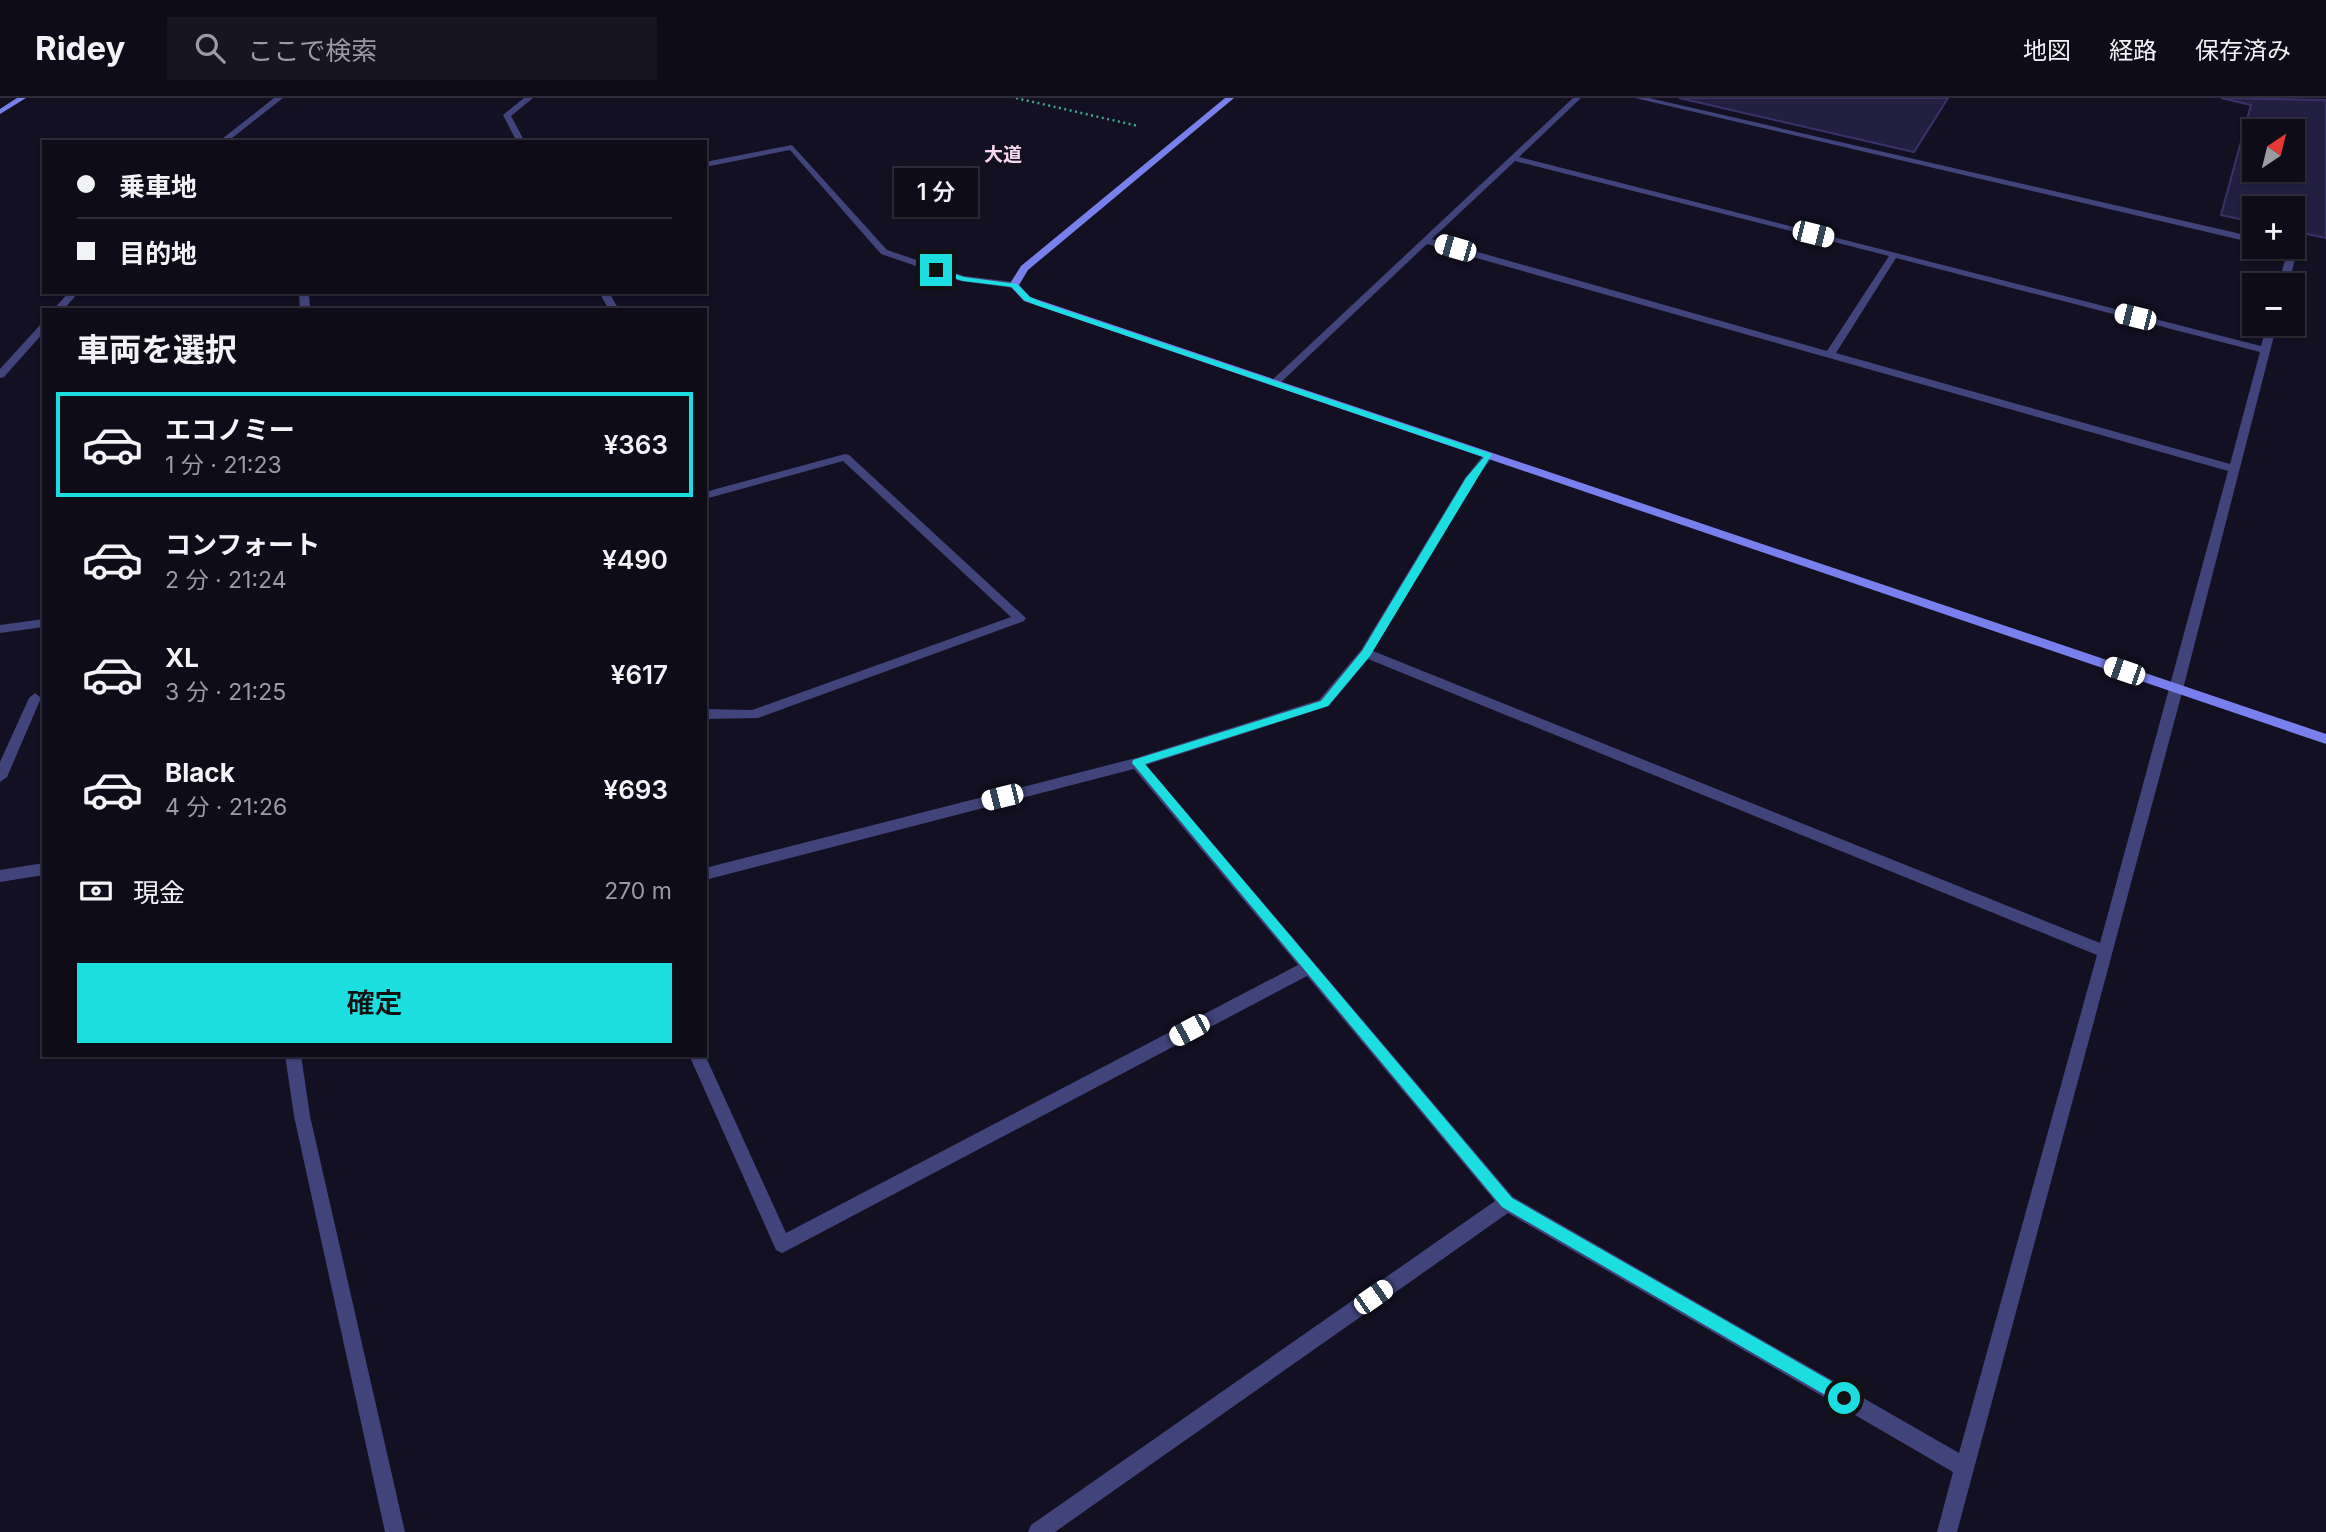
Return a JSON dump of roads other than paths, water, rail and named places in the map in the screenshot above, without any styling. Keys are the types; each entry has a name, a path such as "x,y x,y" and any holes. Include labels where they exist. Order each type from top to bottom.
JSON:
{"street":[{"path":"0,113 22,98"},
{"path":"225,140 279,98"},
{"path":"520,140 507,115 529,98"},
{"path":"1014,285 1024,268 1230,98"},
{"path":"1273,384 1577,98"},
{"path":"1639,98 2242,237"},
{"path":"707,165 792,147 884,252 963,279 1014,285 1027,299 1038,303 2326,739"},
{"path":"1515,158 2264,350"},
{"path":"1428,241 2234,469"},
{"path":"1830,353 1894,255"},
{"path":"60,308 72,294"},
{"path":"0,375 42,328"},
{"path":"1947,1532 2177,689 2268,336"},
{"path":"707,873 1137,763 1325,703 1366,653 1471,478 1489,456"},
{"path":"707,495 845,457 1020,618 753,715 707,713"},
{"path":"0,629 42,623"},
{"path":"1366,653 2105,952"},
{"path":"0,777 35,698"},
{"path":"1137,763 1507,1203 1965,1468"},
{"path":"0,876 42,869"},
{"path":"698,1057 782,1244 1309,967"},
{"path":"293,1057 302,1116 395,1532"},
{"path":"1038,1532 1507,1203"}],"district":[{"name":"大道","path":"1003,154"}]}
